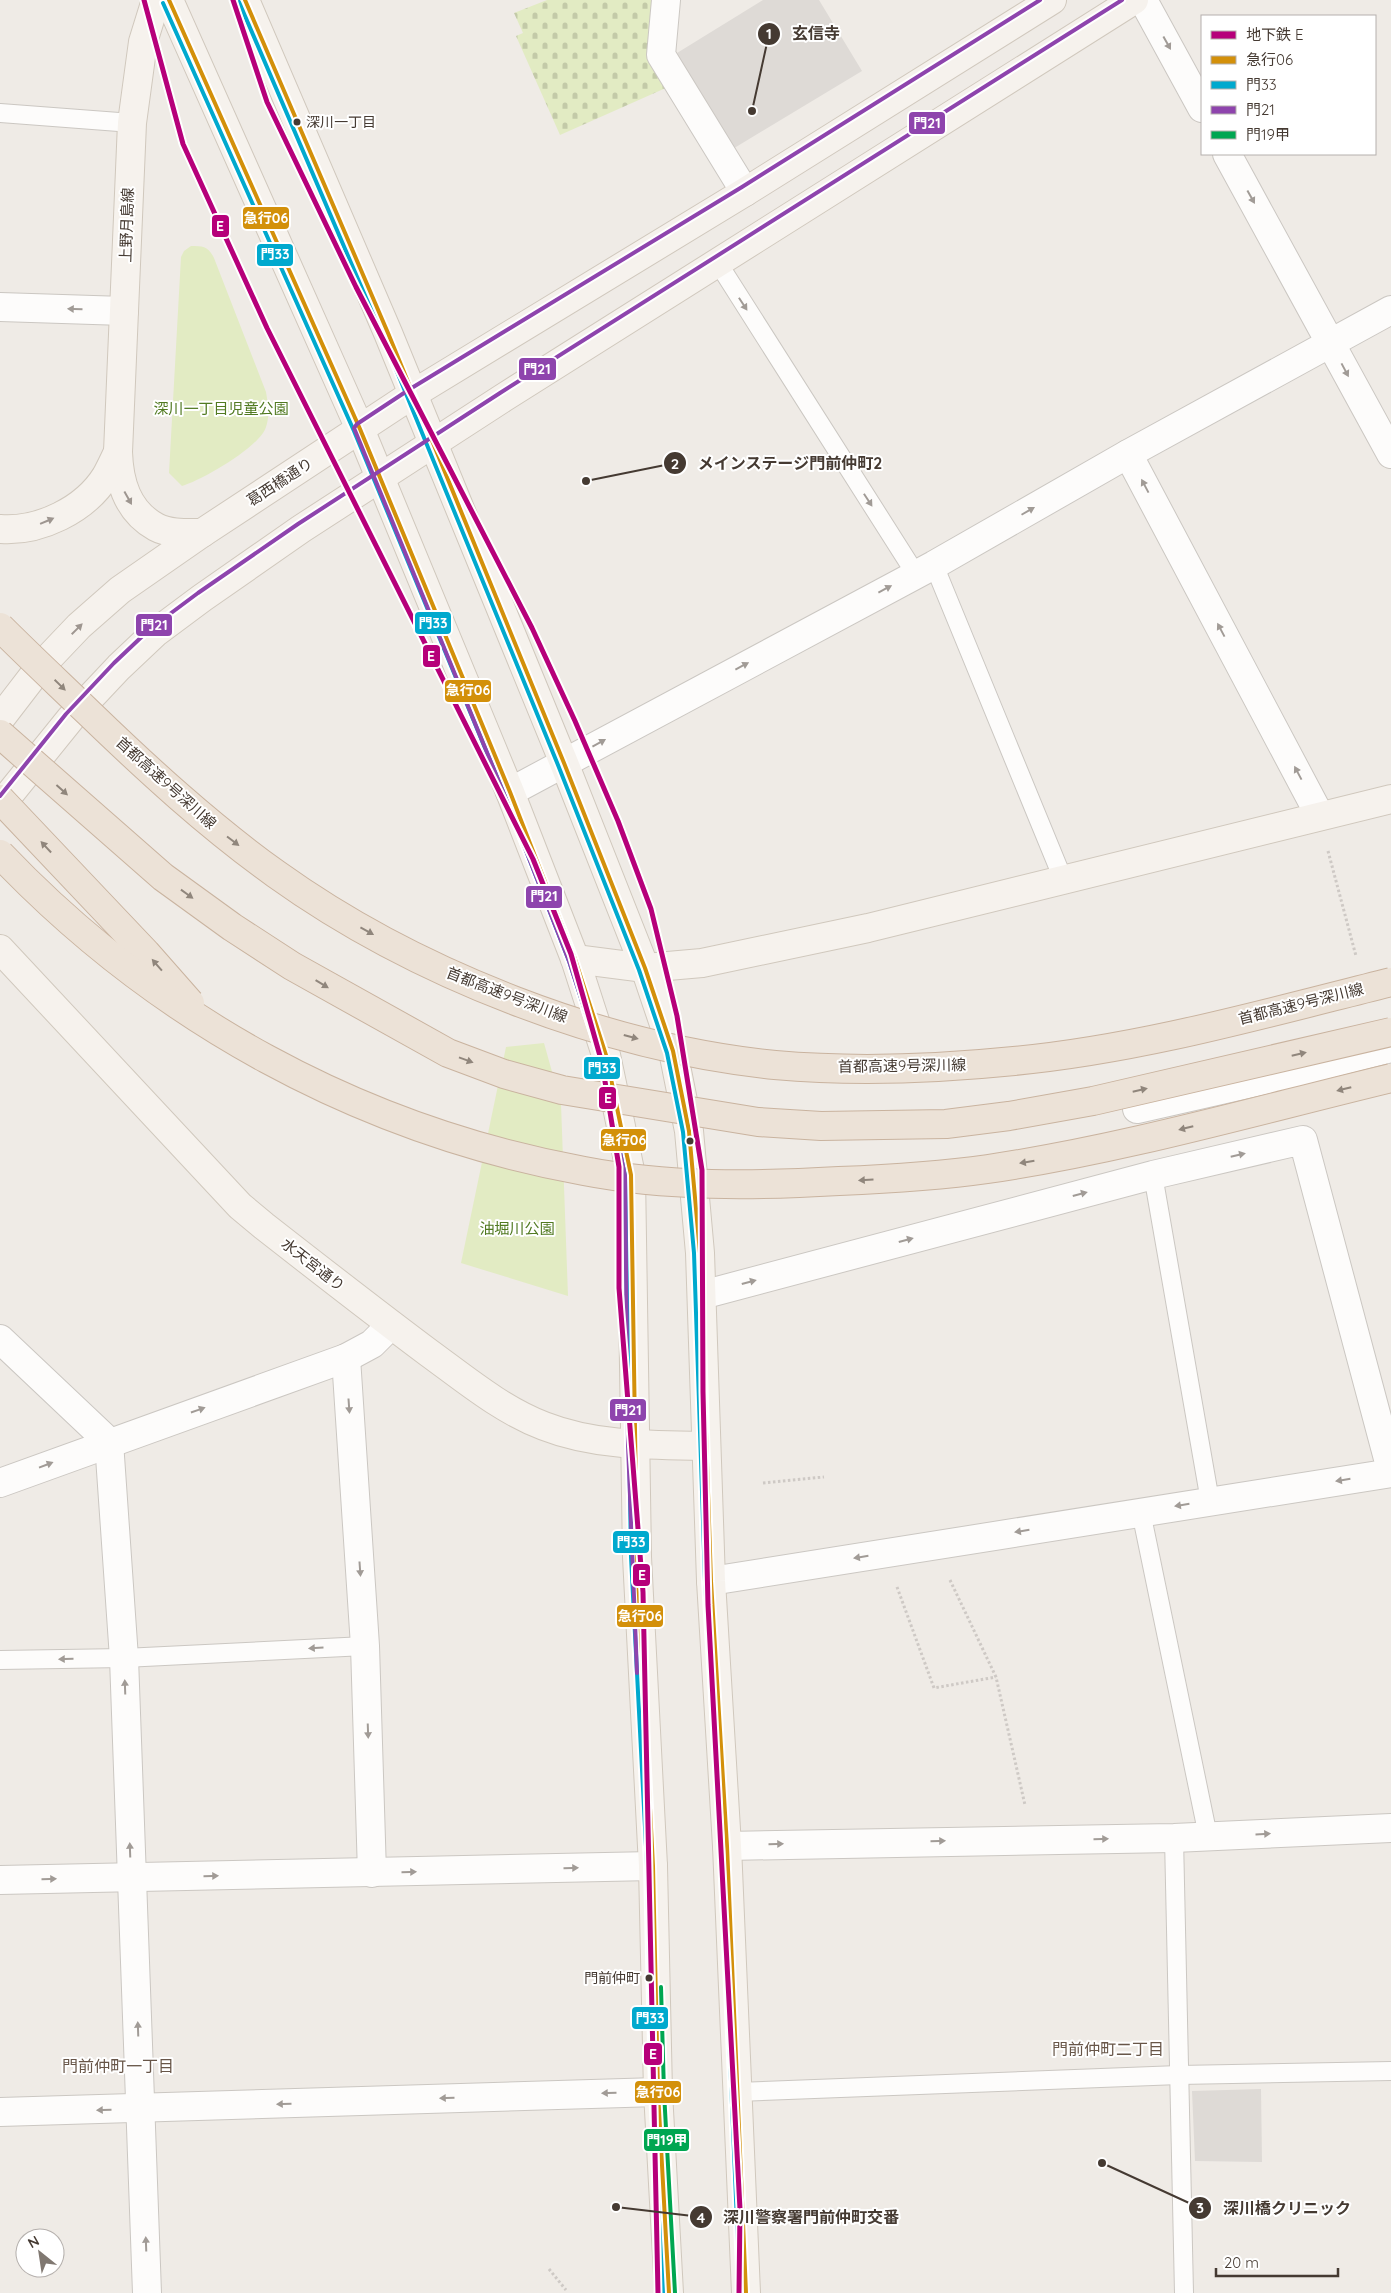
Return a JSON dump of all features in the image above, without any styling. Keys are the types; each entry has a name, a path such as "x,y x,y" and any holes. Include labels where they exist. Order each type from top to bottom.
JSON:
{"highway":[{"name":"首都高速9号深川線","path":"0,627 170,789 277,875 339,916 432,964 502,995 587,1025 677,1049 773,1065 848,1069 928,1068 1017,1061 1100,1049 1200,1029 1391,982"},
{"path":"0,734 163,877 232,928 352,1001 448,1054 504,1074 562,1090 758,1122 829,1126 946,1124 1008,1116 1093,1101 1391,1032"},
{"path":"0,799 146,953 212,1028"},
{"path":"0,854 59,912 105,952 154,990 212,1028 273,1064 316,1085 393,1117 478,1145 587,1172 652,1180 719,1184 795,1184 879,1179 985,1169 1089,1152 1391,1078"}],"main road":[{"name":"上野月島線","path":"156,0 143,42 132,123 118,452 121,485 131,504 139,514 157,528 175,532 202,533"},
{"path":"169,0 360,429 510,792 575,959 606,1055 630,1175 637,1557 653,1866 658,2092 668,2293"},
{"path":"245,0 413,394 564,763 645,968 673,1052 689,1131 702,1295 711,1581 727,1846 746,2293"},
{"name":"葛西橋通り","path":"0,719 40,667 79,626 120,590 202,533 413,394 745,192 1052,0"},
{"path":"0,806 71,718 155,633 301,529 1134,0"},
{"path":"0,529 28,529 70,510 90,494 105,477 118,452"},
{"path":"0,627 40,667"},
{"path":"575,959 645,968 702,963 868,928 1391,799"},
{"name":"水天宮通り","path":"0,949 240,1206 391,1325 516,1414 546,1427 573,1434 634,1444 706,1446"}],"street":[{"path":"666,0 661,55 745,192"},
{"path":"1143,0 1201,106"},
{"path":"1228,155 1391,454"},
{"path":"0,307 124,311"},
{"path":"510,792 924,569 1128,454 1391,310"},
{"path":"1128,454 1320,816"},
{"path":"1137,1109 1282,1076 1391,1048"},
{"path":"702,1295 1153,1175 1303,1140 1391,1472 711,1581"},
{"path":"0,1483 109,1442 346,1358 372,1344 391,1325"},
{"path":"0,1338 109,1442 124,1658 147,2293"},
{"path":"346,1358 365,1646 372,1872"},
{"path":"727,1846 1174,1838 1391,1828"},
{"path":"0,1880 653,1866"},
{"path":"0,2112 658,2092"}],"lane":[{"path":"0,114 132,123"},
{"path":"718,263 924,569 1063,879"},
{"path":"1153,1175 1210,1501"},
{"path":"1142,1512 1208,1836"},
{"path":"0,1660 124,1658 365,1646"},
{"path":"1174,1838 1184,2293"},
{"path":"737,2092 1179,2075 1391,2071"}],"path":[{"path":"1326,843 1358,966"},
{"path":"762,1483 824,1478"},
{"path":"934,1545 996,1677 1032,1840"},
{"path":"885,1554 934,1688 996,1677"},
{"path":"549,2269 566,2290"}],"green space":[{"path":"547,0 657,0 668,87 560,135 516,36 523,33 514,13"},
{"name":"深川一丁目児童公園","path":"191,246 205,248 210,251 214,258 266,392 268,414 266,427 253,444 229,462 182,486 169,473 181,257 184,251"},
{"name":"油堀川公園","path":"544,1043 561,1104 568,1296 461,1263 506,1047"}],"shaded area":[{"path":"763,0 819,0 862,71 731,150 681,68 677,53"},
{"path":"1261,2089 1262,2162 1195,2161 1192,2091"}],"metro line":[{"name":"E","path":"144,0 183,144 267,328 533,859 571,954 602,1063 619,1167 619,1288 643,1592 658,2293"},
{"name":"E","path":"233,0 267,102 356,287 532,628 575,721 618,821 651,909 677,1016 702,1170 703,1392 708,1605 740,2209 739,2293"}],"transit line":[{"name":"急行06","path":"169,0 360,429 510,792 575,959 606,1055 631,1175 637,1557 653,1866 658,2092 669,2293"},
{"name":"急行06","path":"245,0 388,333 564,763 645,968 673,1051 689,1131 700,1253 711,1581 727,1846 746,2293"},
{"name":"門21","path":"637,1673 628,1445 625,1176 600,1057 569,961 504,794 354,428 357,424 410,389 742,187 1040,0"},
{"name":"門21","path":"0,796 66,714 114,663 151,628 198,593 298,524 500,393 1122,0"},
{"name":"門33","path":"239,2 382,335 558,765 639,970 667,1053 683,1132 694,1253 705,1581 721,1846 740,2293"},
{"name":"門33","path":"163,3 354,431 504,794 569,961 600,1057 625,1176 631,1557 647,1866 652,2092 663,2293"},
{"name":"門19甲","path":"661,1987 664,2092 675,2293"}],"place":[{"name":"玄信寺","path":"752,111"},
{"name":"深川一丁目","path":"297,122"},
{"name":"メインステージ門前仲町2","path":"586,481"},
{"name":"門前仲町","path":"649,1978"},
{"name":"深川橋クリニック","path":"1102,2163"},
{"name":"深川警察署門前仲町交番","path":"616,2207"}],"district":[{"name":"門前仲町二丁目","path":"1108,2049"},
{"name":"門前仲町一丁目","path":"118,2066"}]}
